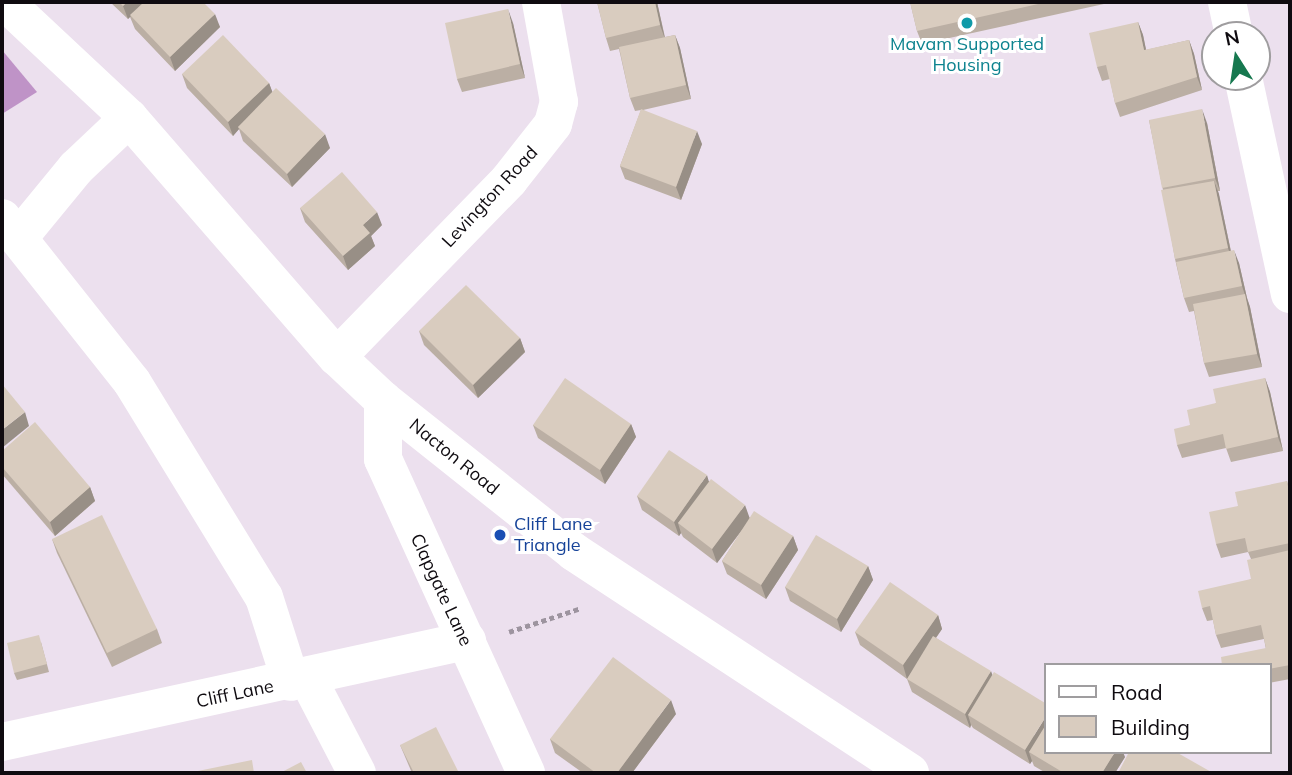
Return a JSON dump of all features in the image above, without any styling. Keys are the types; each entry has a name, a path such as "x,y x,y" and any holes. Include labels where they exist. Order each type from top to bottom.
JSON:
{"street":[{"name":"Nacton Road","path":"5,2 130,118 337,357 383,400 574,552 657,602 910,773"},
{"name":"Levington Road","path":"337,357 509,180 553,124 559,102 541,2"},
{"path":"1227,2 1231,21"},
{"path":"1246,91 1290,294"},
{"path":"130,118 11,226 132,382 264,597 299,680 357,773"},
{"name":"Clapgate Lane","path":"383,400 383,458 526,773"},
{"name":"Cliff Lane","path":"2,742 299,680 473,658"}],"path":[{"path":"473,658 514,661 507,632 595,603 657,602"}],"shaded area":[{"path":"2,50 37,92 2,114"}],"building":[{"path":"144,2 203,2 215,14 170,57 130,15"},
{"path":"597,2 655,2 660,25 606,38"},
{"path":"910,2 1047,2 917,31"},
{"path":"508,9 520,64 457,79 445,23"},
{"path":"1138,22 1144,50 1189,40 1197,77 1115,103 1106,65 1097,67 1089,33"},
{"path":"223,35 269,83 228,122 182,74"},
{"path":"675,35 686,85 630,98 619,47"},
{"path":"276,88 325,134 287,174 238,127"},
{"path":"641,109 697,131 676,187 620,166"},
{"path":"1202,109 1215,178 1162,188 1149,120"},
{"path":"342,172 377,212 363,225 370,233 343,256 300,208"},
{"path":"1214,181 1228,248 1175,259 1161,190"},
{"path":"1234,250 1242,286 1184,298 1176,262"},
{"path":"466,285 520,338 473,385 419,331"},
{"path":"1245,294 1257,354 1204,363 1193,304"},
{"path":"565,378 631,424 600,470 533,425"},
{"path":"1265,378 1278,437 1226,449 1223,434 1177,445 1174,429 1190,425 1187,410 1216,403 1213,389"},
{"path":"2,384 25,412 2,430"},
{"path":"35,422 90,487 50,522 2,467 2,451"},
{"path":"669,450 707,475 674,522 637,496"},
{"path":"711,479 745,505 712,549 678,523"},
{"path":"1287,481 1290,497 1290,543 1248,552 1245,538 1216,544 1209,512 1238,506 1235,492"},
{"path":"754,511 793,536 761,585 722,561"},
{"path":"102,515 157,629 107,653 52,539"},
{"path":"816,535 868,566 837,619 785,587"},
{"path":"1290,550 1290,665 1271,669 1271,663 1222,663 1221,657 1266,648 1261,625 1216,635 1210,606 1202,608 1198,591 1251,579 1247,560"},
{"path":"890,582 938,615 903,665 855,632"},
{"path":"39,635 47,664 14,673 7,643"},
{"path":"933,636 991,671 965,714 907,679"},
{"path":"613,657 671,700 617,773 596,773 550,739"},
{"path":"994,672 1044,702 1044,720 1025,750 968,715"},
{"path":"436,727 459,773 414,773 400,745"},
{"path":"1044,728 1044,754 1114,754 1102,773 1064,773 1029,752"},
{"path":"1128,754 1180,754 1213,773 1118,773"},
{"path":"252,760 254,773 188,773"},
{"path":"301,762 307,773 280,773"}],"place":[{"name":"Mavam Supported Housing","path":"967,23"},
{"name":"Cliff Lane Triangle","path":"500,535"}]}
